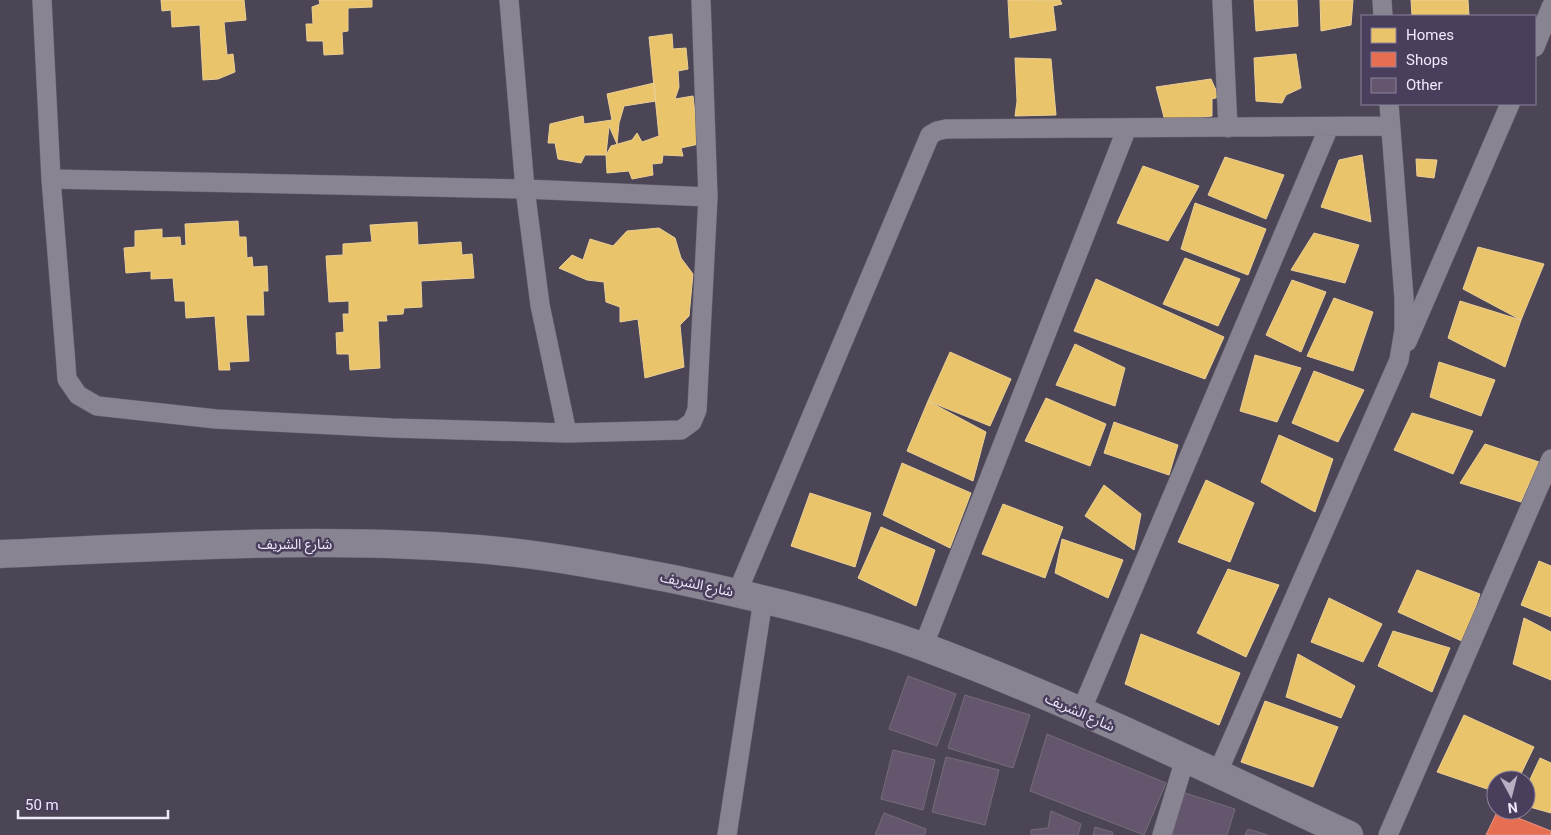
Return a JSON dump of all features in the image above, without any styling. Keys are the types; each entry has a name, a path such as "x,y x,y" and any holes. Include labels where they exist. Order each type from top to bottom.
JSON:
{"main road":[{"name":"شارع الشريف","path":"0,554 263,544 381,543 499,551 588,562 737,592 836,619 923,647 1081,711 1217,774 1321,829 1349,835"}],"street":[{"path":"42,0 51,179 67,379 78,395 97,406 236,420 392,428 566,433 681,430 692,422 697,410 708,197 701,0"},
{"path":"509,0 525,189 540,305 566,433"},
{"path":"1222,0 1228,128"},
{"path":"1382,0 1383,15"},
{"path":"1536,44 1551,7"},
{"path":"1389,105 1404,298 1400,360"},
{"path":"1217,774 1400,360 1510,105"},
{"path":"737,592 930,135 946,129 1390,126"},
{"path":"1081,711 1329,127"},
{"path":"923,647 1127,128"},
{"path":"51,179 525,189 708,197"},
{"path":"1388,835 1551,459"},
{"path":"727,835 763,600"},
{"path":"1162,835 1185,759"}],"building: Homes":[{"path":"161,0 244,0 246,20 224,22 227,55 233,54 235,72 218,79 203,80 200,25 172,27 171,10 162,11"},
{"path":"319,0 372,0 372,7 348,8 348,31 342,32 343,54 324,55 323,41 307,41 306,24 313,24 312,7 320,4"},
{"path":"1008,0 1039,0 1040,2 1040,0 1060,0 1062,4 1053,6 1056,30 1010,38"},
{"path":"1254,0 1297,0 1298,26 1256,31"},
{"path":"1320,0 1353,0 1351,25 1321,31"},
{"path":"1411,0 1468,0 1469,15 1412,15"},
{"path":"672,34 673,49 686,48 688,69 678,71 679,87 675,99 693,96 699,144 681,148 683,156 663,155 662,163 652,164 653,175 632,179 629,171 607,173 606,155 611,146 632,140 637,133 642,142 659,136 649,37"},
{"path":"1296,54 1301,88 1286,95 1282,103 1256,101 1254,58"},
{"path":"1015,58 1051,59 1056,115 1015,116 1017,101"},
{"path":"1211,79 1219,97 1212,99 1212,116 1165,121 1156,87"},
{"path":"654,83 656,101 624,106 619,123 617,144 609,126 606,155 585,155 581,163 558,159 555,143 548,143 550,124 583,116 584,124 612,120 607,94"},
{"path":"1362,155 1371,222 1321,207 1339,160"},
{"path":"1225,157 1284,175 1266,219 1208,195"},
{"path":"1416,159 1437,160 1434,178 1417,176"},
{"path":"1143,166 1199,186 1168,241 1117,223"},
{"path":"1195,203 1266,229 1248,275 1181,249"},
{"path":"238,221 239,237 246,237 247,258 252,257 253,267 267,266 268,291 263,291 264,315 246,315 249,361 229,362 230,370 219,370 215,316 186,318 185,301 175,301 173,278 151,279 151,271 126,273 124,248 135,247 135,231 162,229 162,238 180,237 181,246 186,245 185,224"},
{"path":"417,222 418,245 461,242 462,255 472,254 474,278 421,281 422,307 404,308 403,314 386,315 387,321 378,321 380,368 350,370 349,354 337,354 336,333 344,332 343,314 349,314 349,301 329,302 326,256 343,255 343,244 372,242 370,225"},
{"path":"659,228 675,238 681,258 693,274 689,316 680,325 684,367 645,378 638,319 620,322 620,307 606,302 604,282 587,280 559,268 572,255 583,260 590,239 613,246 627,231"},
{"path":"1314,233 1359,245 1345,283 1291,270"},
{"path":"1478,247 1544,264 1521,320 1463,289"},
{"path":"1185,258 1240,279 1218,326 1163,304"},
{"path":"1096,279 1224,337 1205,379 1074,331"},
{"path":"1292,280 1326,292 1301,352 1266,335"},
{"path":"1334,298 1373,312 1353,371 1307,356"},
{"path":"1460,301 1521,320 1505,367 1448,338"},
{"path":"1075,344 1125,368 1115,406 1056,385"},
{"path":"950,352 1011,379 990,426 928,401"},
{"path":"1255,355 1301,368 1277,422 1240,411"},
{"path":"1439,362 1495,380 1481,416 1430,397"},
{"path":"1314,371 1364,390 1338,442 1292,423"},
{"path":"1046,398 1106,424 1090,466 1025,441"},
{"path":"928,401 986,432 973,481 907,451"},
{"path":"1412,413 1473,431 1453,474 1394,450"},
{"path":"1114,422 1178,445 1169,475 1104,453"},
{"path":"1279,435 1333,459 1315,512 1261,482"},
{"path":"1485,444 1539,462 1521,502 1460,483"},
{"path":"902,463 971,493 950,548 883,515"},
{"path":"1206,480 1254,503 1230,562 1178,542"},
{"path":"1104,485 1141,514 1134,550 1085,516"},
{"path":"810,493 871,513 855,567 791,546"},
{"path":"1003,504 1063,527 1045,578 982,554"},
{"path":"881,527 935,550 916,606 858,578"},
{"path":"1062,539 1123,560 1108,598 1055,573"},
{"path":"1539,561 1551,566 1551,617 1521,605"},
{"path":"1228,569 1279,585 1246,657 1197,633"},
{"path":"1417,570 1480,594 1464,642 1398,612"},
{"path":"1329,598 1382,624 1363,662 1311,642"},
{"path":"1524,618 1551,632 1551,680 1513,664"},
{"path":"1393,631 1450,648 1432,692 1378,666"},
{"path":"1141,634 1240,673 1219,725 1125,684"},
{"path":"1298,654 1355,686 1341,718 1286,697"},
{"path":"1265,701 1338,727 1313,787 1241,762"},
{"path":"1464,715 1534,747 1523,770 1486,770 1486,789 1437,772"},
{"path":"1540,758 1551,763 1551,813 1536,809 1536,770 1534,770"}],"building: Shops":[{"path":"1493,820 1523,820 1551,831 1551,835 1486,835"}],"building: Other":[{"path":"908,676 956,694 937,746 889,729"},
{"path":"965,695 1030,715 1013,768 948,748"},
{"path":"1047,734 1166,783 1144,835 1030,791"},
{"path":"893,750 935,760 923,810 881,799"},
{"path":"946,757 999,770 985,825 932,812"},
{"path":"1179,791 1235,809 1227,835 1167,835"},
{"path":"1051,811 1081,824 1078,835 1031,835 1031,830 1048,828"},
{"path":"884,813 926,829 925,835 875,835"},
{"path":"1095,827 1112,832 1113,835 1093,835"},
{"path":"1248,829 1268,835 1245,835"}]}
